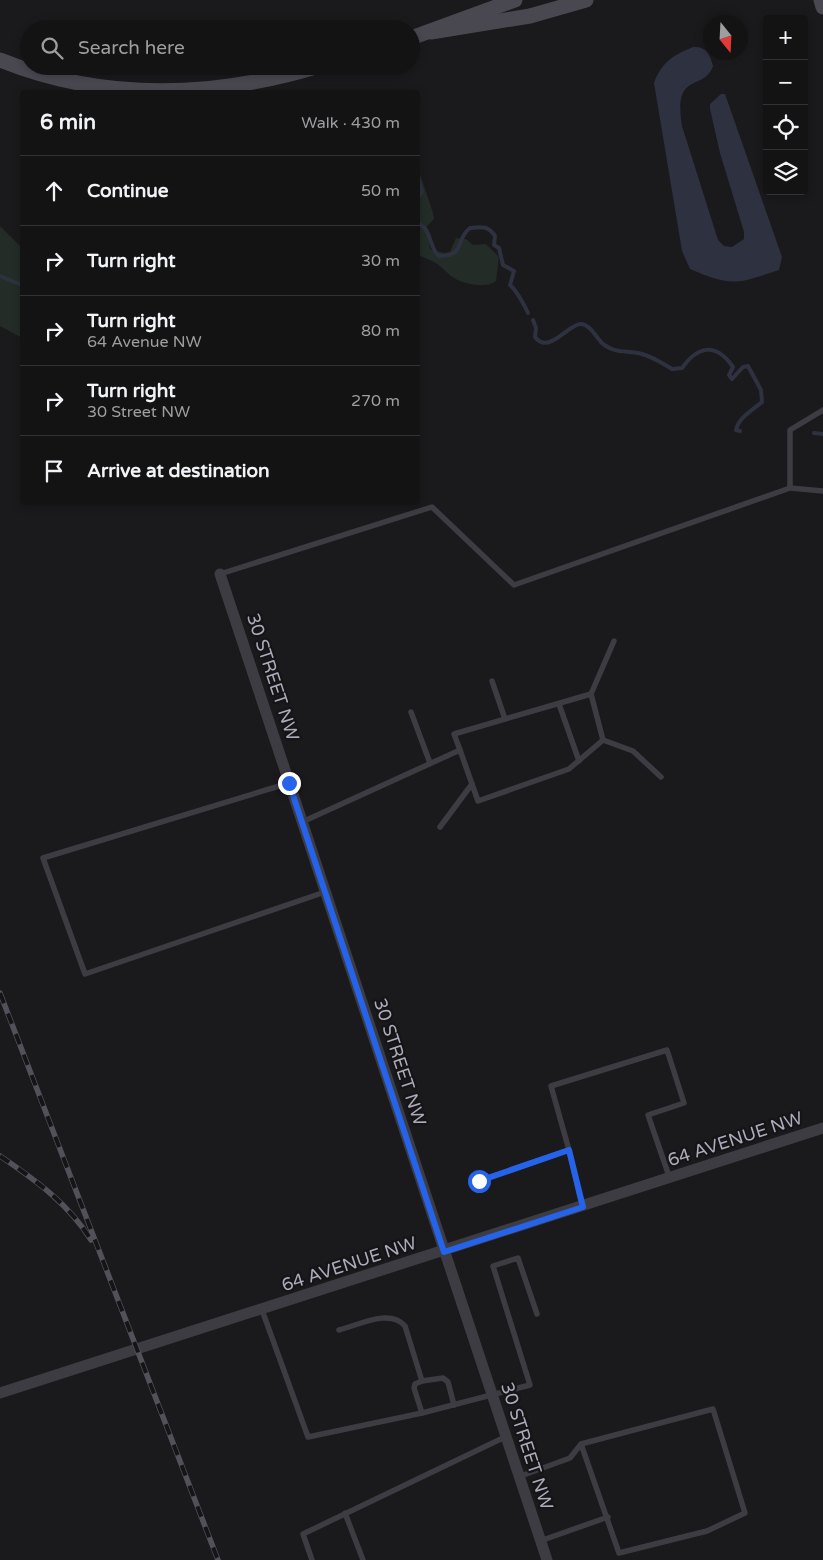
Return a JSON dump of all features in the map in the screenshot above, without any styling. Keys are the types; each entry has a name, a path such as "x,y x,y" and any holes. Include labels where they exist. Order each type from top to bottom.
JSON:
{"street":[{"path":"420,35 515,0"},
{"path":"431,32 530,16 586,0"},
{"path":"821,0 823,7"},
{"path":"0,60 20,67"},
{"path":"43,75 135,90"},
{"path":"197,90 252,84 286,75"},
{"name":"30 STREET NW","path":"220,574 547,1560"},
{"name":"64 AVENUE NW","path":"0,1393 444,1252 823,1128"}],"lane":[{"path":"790,488 790,430 823,410"},
{"path":"220,574 432,507 514,585 790,488 823,491"},
{"path":"603,740 591,694 614,641"},
{"path":"492,682 505,720"},
{"path":"591,694 454,734 478,801 569,769 603,740"},
{"path":"559,704 579,761"},
{"path":"411,712 430,764"},
{"path":"603,740 633,751 661,776"},
{"path":"302,822 460,750"},
{"path":"289,783 43,858 85,974 325,892"},
{"path":"440,827 472,784"},
{"path":"583,1207 551,1086 667,1050 684,1103 648,1116 670,1178"},
{"path":"479,1181 569,1150"},
{"path":"262,1310 308,1437 422,1413 530,1385 493,1266 518,1258 537,1314"},
{"path":"340,1330 390,1316 399,1319 404,1326 422,1381"},
{"path":"422,1413 414,1388 415,1384 422,1381 443,1378 448,1382 454,1405"},
{"path":"518,1477 570,1458 581,1444 713,1409 745,1513 707,1531 619,1553 608,1516 581,1444"},
{"path":"312,1560 303,1534 505,1437"},
{"path":"345,1513 363,1560"},
{"path":"540,1541 608,1516"}],"shaded area":[{"path":"420,174 434,219 427,226 430,249 444,253 450,252 456,238 466,239 473,245 486,244 499,257 496,281 487,285 463,282 454,278 435,263 420,256"},
{"path":"0,226 20,246 20,337 0,326"}],"water":[{"path":"693,47 703,49 703,60 711,60 713,66 709,74 685,89 680,108 682,126 718,240 724,246 732,247 744,239 744,232 720,153 710,109 710,104 721,94 725,94 782,257 779,270 734,282 716,279 690,269 682,251 654,83 664,65 679,53"}],"waterway":[{"path":"420,185 422,192 420,195"},
{"path":"420,225 426,230 433,249 439,256 448,255 457,250 462,237 470,228 484,227 490,230 495,236 494,245 499,248 503,265 514,271 510,285 518,294 528,313"},
{"path":"0,276 20,284"},
{"path":"533,320 536,328 535,337 540,342 552,341 575,326 583,324 602,343 611,349 646,355 672,369 682,368 694,355 706,350 720,353 726,359 733,367 729,375 732,379 743,367 748,366 761,390 762,402 740,422 736,430 740,431"},
{"path":"814,433 823,434"}],"railway":[{"path":"0,993 218,1560"},
{"path":"0,1156 38,1183 62,1204 91,1240"}],"route":[{"path":"289,783 444,1252 583,1207 569,1150 479,1181"}]}
